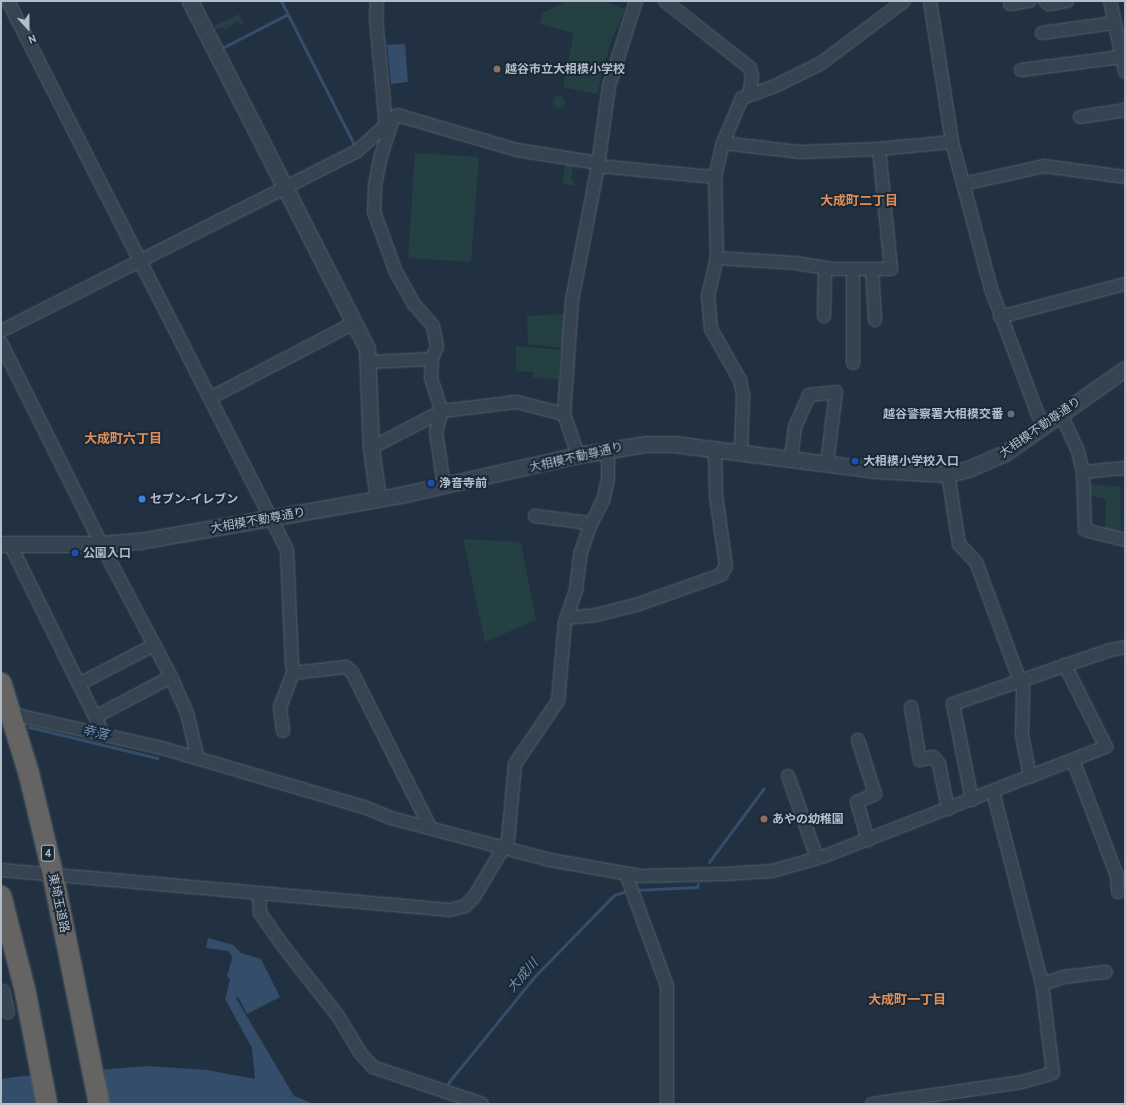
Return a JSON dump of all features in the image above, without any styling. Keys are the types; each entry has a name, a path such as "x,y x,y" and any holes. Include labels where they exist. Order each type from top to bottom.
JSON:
{"highway":[{"name":"東埼玉道路","path":"1,683 13,719 53,875 85,1026 98,1104"},
{"path":"1,896 35,1035 47,1104"}],"street":[{"path":"8,1 210,398 269,518 287,550 292,664 294,671 280,707 283,731"},
{"path":"190,1 367,349 369,362 371,448 378,499"},
{"path":"578,456 564,414 572,300 598,164 609,86 636,1"},
{"path":"665,1 750,68 752,77 749,95"},
{"path":"741,452 744,395 740,380 711,329 708,296 717,258 715,177 723,143 738,103 749,95 775,86 820,64 904,1"},
{"path":"930,1 952,142 963,184 1000,317 1038,415 1045,425"},
{"path":"1010,4 1030,1"},
{"path":"1045,1 1049,4 1067,1"},
{"path":"1110,1 1114,23 1120,35 1125,72"},
{"path":"375,4 390,121 375,185 374,212 396,272 414,304 433,326 437,346 432,360 432,378 442,411 436,432 444,486"},
{"path":"1042,33 1114,23"},
{"path":"1021,70 1122,57"},
{"path":"1080,117 1125,110"},
{"path":"1,331 357,151 397,114 517,150 598,164 715,177"},
{"path":"723,143 800,152 879,149 952,142"},
{"path":"717,258 795,263 825,268 891,269 879,149"},
{"path":"963,184 1044,166 1125,177"},
{"path":"824,316 825,268"},
{"path":"853,269 853,363"},
{"path":"872,269 875,320"},
{"path":"1000,317 1125,284"},
{"path":"210,398 354,323"},
{"path":"1,343 101,544 171,678 187,713 198,759"},
{"path":"369,362 432,360"},
{"name":"大相模不動尊通り","path":"5,544 101,544 138,541 378,499 608,450 660,444 715,448 875,470 948,474 968,469 1005,453 1125,369"},
{"path":"791,459 795,427 809,396 836,392 827,464"},
{"path":"371,448 442,411 516,402 564,414"},
{"path":"1061,414 1078,451 1083,472 1085,530 1125,540"},
{"path":"567,618 596,616 639,604 721,575 726,566 717,504 715,448"},
{"path":"1,870 259,894 456,910 466,906 474,897 508,840 515,764 546,721 559,695 567,618 576,590 581,552 590,526 603,501 608,480 608,450"},
{"path":"1083,472 1125,468"},
{"path":"948,474 959,544 976,562 1024,689 1022,735 1030,777"},
{"path":"535,516 582,522 590,526"},
{"path":"5,544 79,684 104,735"},
{"path":"79,684 154,645"},
{"path":"972,800 953,704 1110,650 1125,647"},
{"path":"13,719 22,716 104,735 198,759 504,849 626,874 641,876 772,871 818,858 868,840 1106,747 1065,665"},
{"path":"294,671 346,668 352,672 430,827"},
{"path":"95,717 171,678"},
{"path":"911,707 920,760 933,757 939,764 948,809"},
{"path":"858,740 875,794 856,802 868,840"},
{"path":"1073,760 1117,876 1118,892"},
{"path":"788,776 818,858"},
{"path":"872,1104 945,1098 1022,1082 1053,1073 1042,984 993,792"},
{"path":"626,874 667,986 667,1104"},
{"path":"259,894 260,913 373,1067 482,1104"},
{"path":"1042,984 1063,977 1106,972"},
{"path":"1,991 8,1012"}],"green space":[{"path":"567,1 604,1 625,9 610,44 597,94 563,87 574,33 540,24 543,13"},
{"path":"239,14 243,23 240,25 238,21 224,30 223,27 214,30 216,25"},
{"path":"557,96 561,96 565,102 561,108 557,108 553,104 553,100"},
{"path":"415,153 479,157 471,262 408,258"},
{"path":"566,161 574,162 571,180 574,181 574,186 562,184"},
{"path":"565,314 563,348 528,344 527,316"},
{"path":"516,346 560,350 559,379 533,378 533,372 516,371"},
{"path":"1090,484 1120,487 1121,534 1105,531 1106,499 1089,496"},
{"path":"463,539 521,542 536,620 485,642"}],"water":[{"path":"405,44 408,82 391,84 387,45"},
{"path":"208,938 233,945 241,953 261,959 280,997 247,1014 238,997 236,998 294,1096 314,1104 1,1104 1,1079 23,1076 148,1066 207,1070 255,1079 252,1048 225,999 230,980 227,976 232,959 231,954 228,951 206,948"}],"pier":[{"path":"103,1067 109,1104 37,1104 32,1073"}],"waterway":[{"path":"281,1 354,144"},
{"path":"222,48 288,14"},
{"name":"幸落","path":"29,727 157,758"},
{"name":"大成川","path":"709,862 764,788"},
{"name":"大成川","path":"636,890 697,887 698,884"},
{"name":"大成川","path":"448,1083 535,976 614,895 624,892"}],"place":[{"name":"越谷市立大相模小学校","path":"497,69"},
{"name":"越谷警察署大相模交番","path":"1011,414"},
{"name":"大相模小学校入口","path":"855,461"},
{"name":"浄音寺前","path":"431,483"},
{"name":"セブン-イレブン","path":"142,499"},
{"name":"公園入口","path":"75,553"},
{"name":"あやの幼稚園","path":"764,819"}],"district":[{"name":"大成町二丁目","path":"859,201"},
{"name":"大成町六丁目","path":"123,439"},
{"name":"大成町一丁目","path":"907,1000"}]}
